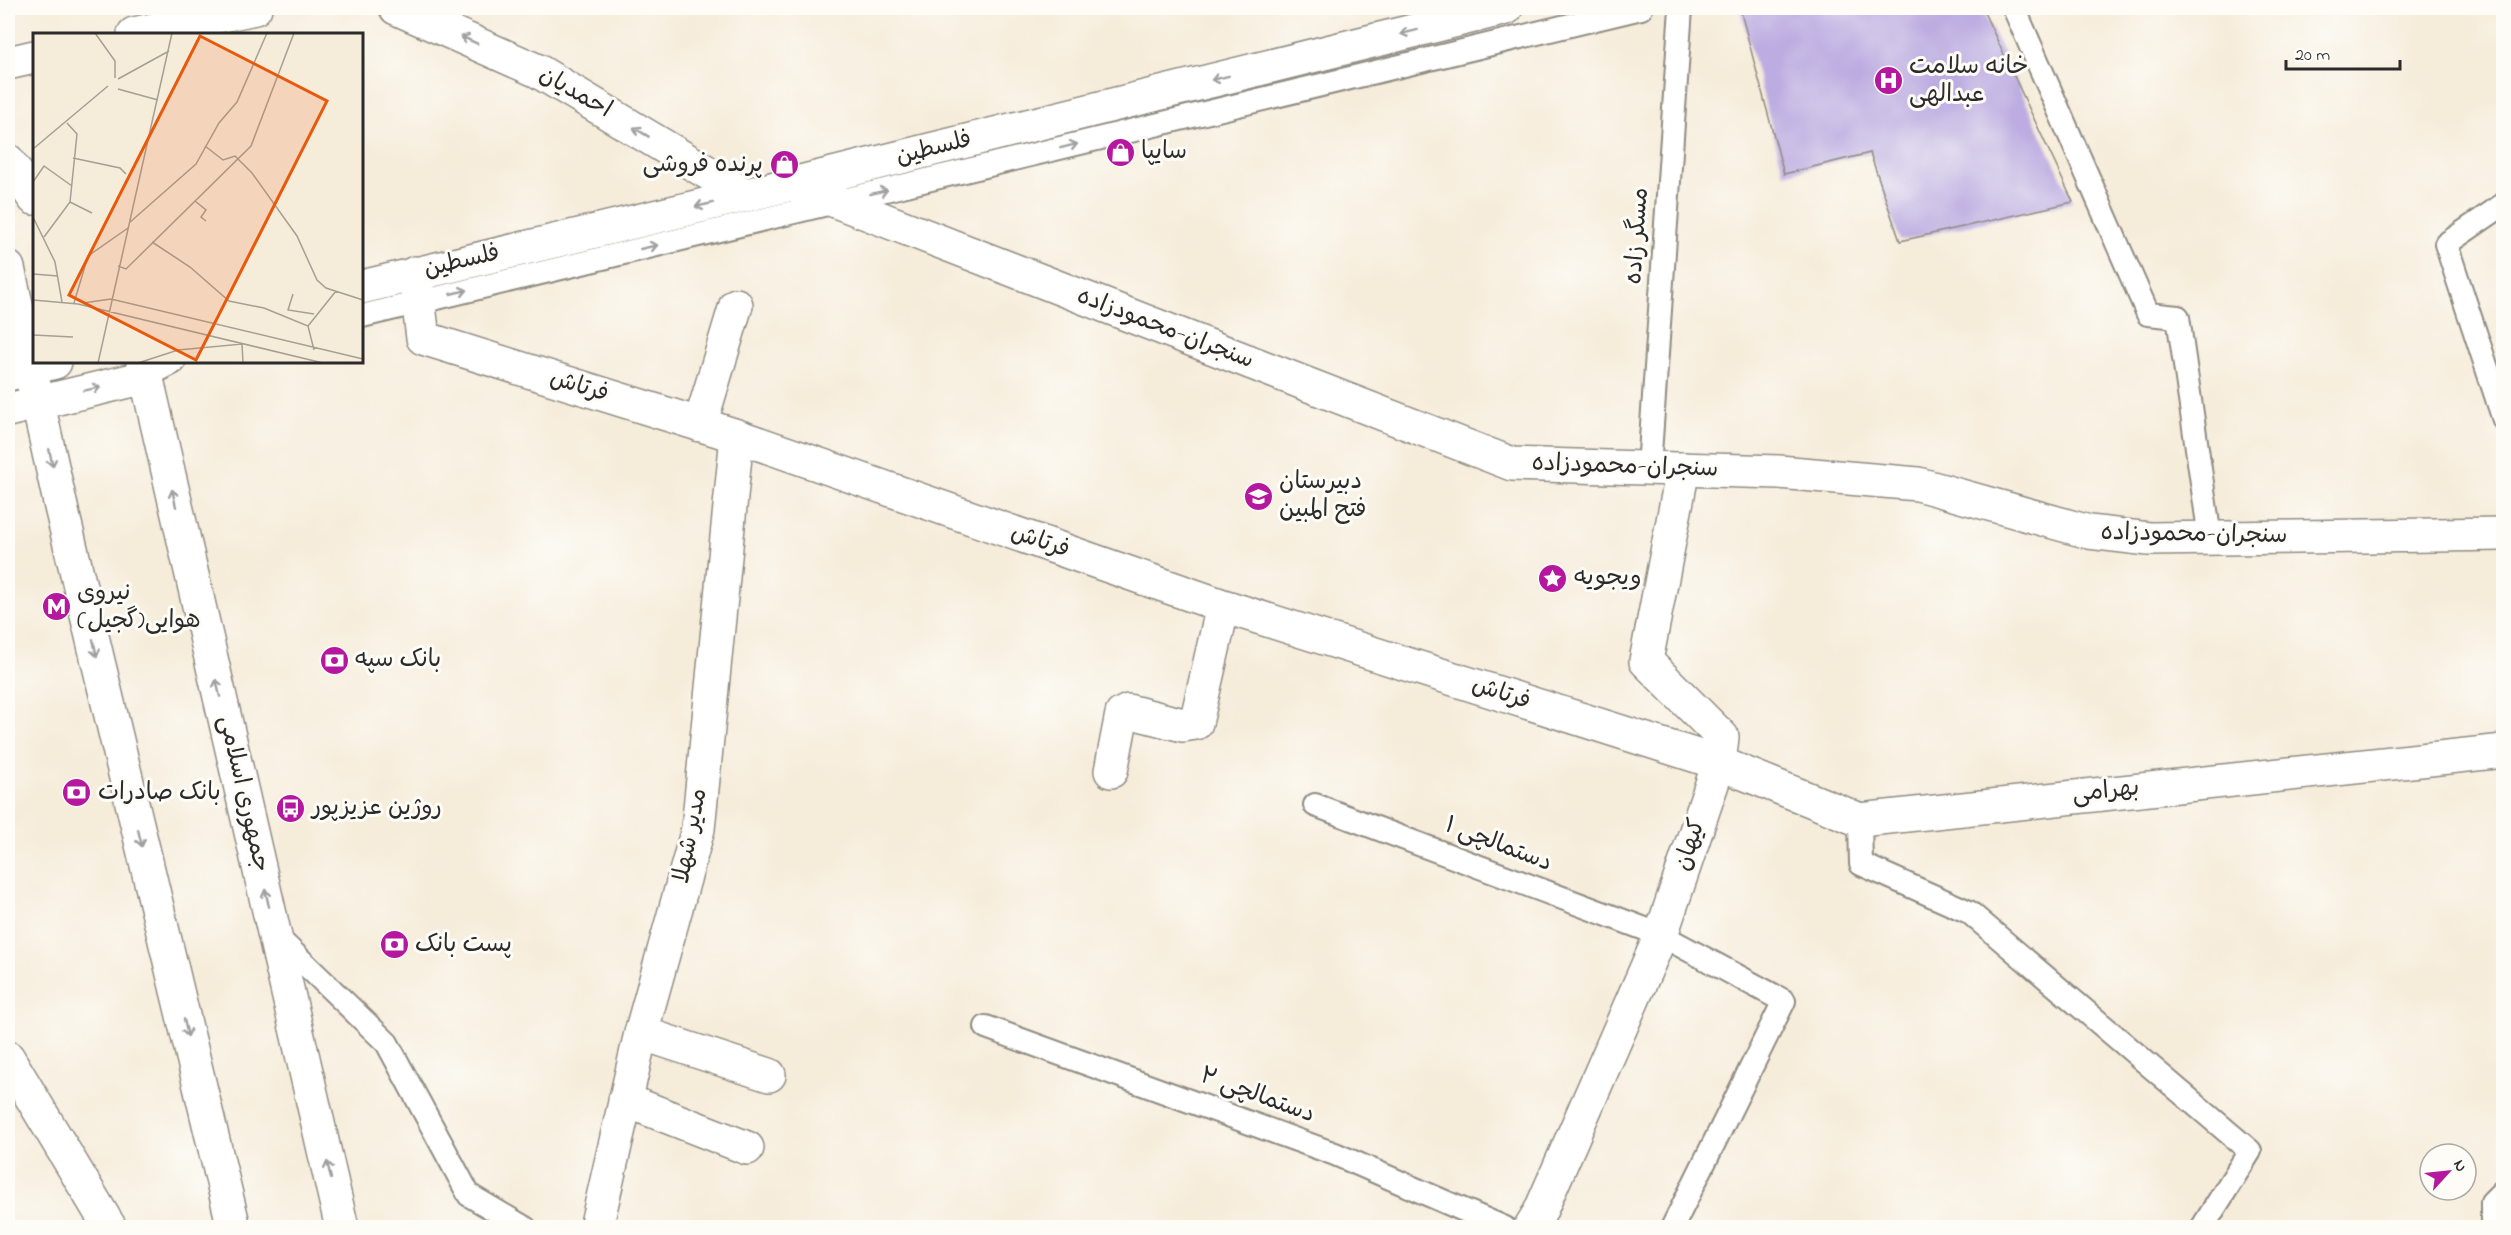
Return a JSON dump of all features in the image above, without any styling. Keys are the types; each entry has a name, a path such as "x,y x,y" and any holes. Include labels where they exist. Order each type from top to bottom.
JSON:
{"street":[{"path":"139,33 255,8"},
{"name":"احمدیان","path":"396,8 538,71 745,195"},
{"name":"فلسطین","path":"363,286 417,287 745,195 1506,8"},
{"path":"8,63 33,57"},
{"path":"8,161 33,197"},
{"name":"سنجران-محمودزاده","path":"792,184 1512,464 1779,472 1918,484 2089,532 2149,539 2504,534"},
{"path":"8,268 61,507 234,1227"},
{"name":"فرتاش","path":"417,287 423,338 737,436 1223,606 1719,762"},
{"path":"700,425 736,305"},
{"path":"8,410 144,369"},
{"name":"جمهوری اسلامی","path":"144,369 342,1227"},
{"name":"مدیر شهلا","path":"596,1227 641,1033 698,829 737,436"},
{"name":"کیهان","path":"1530,1227 1540,1212 1661,935 1719,762 1722,737 1646,661 1683,469"},
{"path":"1112,771 1122,714 1128,711 1183,724 1196,723 1223,606"},
{"name":"بهرامی","path":"1719,762 1860,820 2504,752"},
{"path":"641,1033 769,1076"},
{"path":"8,1058 110,1227"},
{"path":"625,1100 747,1148"}],"lane":[{"path":"363,315 417,287 839,202 1641,8"},
{"name":"مسگر زاده","path":"1649,468 1681,8"},
{"path":"2014,8 2148,314 2178,316 2210,538"},
{"path":"2504,204 2446,244 2504,420"},
{"path":"144,369 170,363"},
{"name":"دستمالچی ۱","path":"1315,805 1661,935 1784,1001 1672,1227"},
{"path":"1860,820 1862,864 1969,912 2250,1151 2202,1227"},
{"path":"276,936 387,1043 469,1195 525,1227"},
{"name":"دستمالچی ۲","path":"986,1027 1335,1154 1505,1227"},
{"path":"2492,1227 2492,1202 2504,1190"}],"building":[{"name":"خانه سلامت عبدالهی","path":"1982,8 2073,202 1900,241 1870,153 1784,174 1740,9"}],"place":[{"name":"خانه سلامت عبدالهی","path":"1888,81"},
{"name":"سایپا","path":"1120,152"},
{"name":"پرنده فروشی","path":"784,165"},
{"name":"دبیرستان فتح المبین","path":"1258,496"},
{"name":"ویجویه","path":"1553,578"},
{"name":"نیروی هوایی(گجیل)","path":"56,607"},
{"name":"بانک سپه","path":"334,660"},
{"name":"بانک صادرات","path":"77,793"},
{"name":"روژین عزیزپور","path":"291,808"},
{"name":"پست بانک","path":"394,945"}]}
